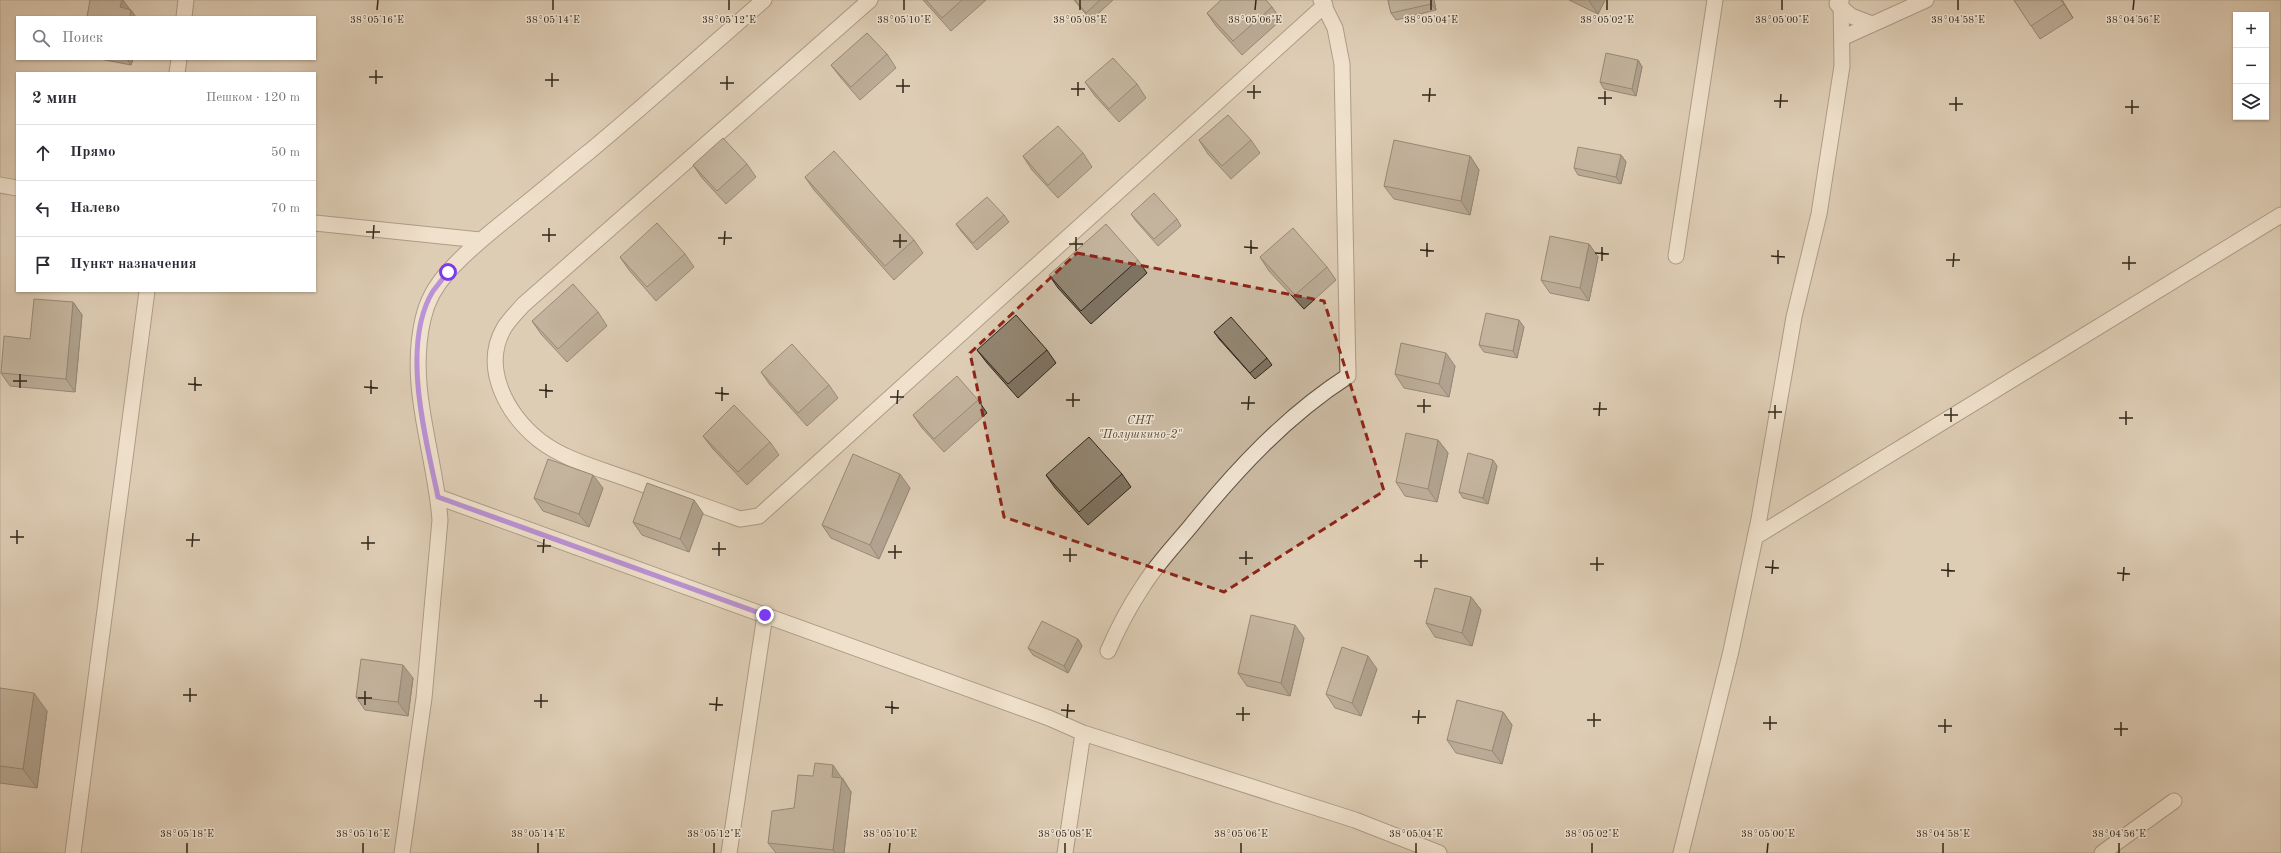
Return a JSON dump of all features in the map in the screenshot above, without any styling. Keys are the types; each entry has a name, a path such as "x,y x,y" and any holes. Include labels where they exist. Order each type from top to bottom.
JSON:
{"lane":[{"path":"184,16 186,0"},
{"path":"402,853 424,698 440,520 438,497 422,420 417,379 418,349 423,317 433,292 448,272 480,240 596,146 764,0"},
{"path":"870,0 523,304 504,328 496,349 495,371 501,391 518,419 540,440 590,466 740,519 759,516 1323,3 1335,28 1342,64 1348,376 1318,396 1277,431 1223,486 1143,585 1121,621 1108,650"},
{"path":"1676,256 1715,0"},
{"path":"1842,38 1926,0"},
{"path":"1838,3 1851,16 1872,24"},
{"path":"1681,853 1731,651 1755,537 1794,317 1820,214 1842,66 1842,38 1838,3"},
{"path":"177,72 178,60"},
{"path":"0,185 16,188"},
{"path":"1755,537 2281,215"},
{"path":"316,223 480,240"},
{"path":"73,853 147,292"},
{"path":"438,497 1049,718 1083,734 1355,820 1439,853"},
{"path":"729,853 765,615"},
{"path":"1065,853 1083,734"},
{"path":"2102,853 2174,801"}],"highlighted area":[{"path":"1077,253 1324,301 1384,491 1224,592 1004,517 970,353"}],"green space":[{"name":"СНТ \"Полушкино-2\"","path":"0,0 2281,0 2281,853 0,853"}],"building":[{"path":"90,0 122,0 120,7 131,10 130,16 87,16"},
{"path":"926,0 962,0 942,18"},
{"path":"1075,0 1100,0 1086,13"},
{"path":"1221,0 1266,0 1272,7 1233,41 1207,13"},
{"path":"1388,0 1431,0 1431,4 1391,13"},
{"path":"2014,0 2061,0 2064,4 2031,26"},
{"path":"867,33 887,54 851,87 831,65"},
{"path":"1606,53 1638,60 1632,89 1600,82"},
{"path":"1113,58 1137,84 1109,109 1085,82"},
{"path":"1228,115 1251,140 1222,166 1199,140"},
{"path":"1058,126 1083,153 1048,185 1023,156"},
{"path":"723,138 747,164 717,191 693,165"},
{"path":"1394,140 1470,156 1461,201 1384,186"},
{"path":"1578,147 1621,155 1616,177 1574,168"},
{"path":"834,151 914,240 885,266 805,177"},
{"path":"1154,193 1177,219 1154,239 1131,214"},
{"path":"987,197 1004,215 973,243 956,224"},
{"path":"657,223 685,254 647,287 620,257"},
{"path":"1106,224 1138,260 1081,311 1049,275"},
{"path":"1293,228 1327,267 1295,295 1260,257"},
{"path":"1550,236 1589,244 1580,288 1541,280"},
{"path":"573,284 598,312 558,349 532,321"},
{"path":"34,299 73,302 66,379 1,373 4,336 30,339"},
{"path":"1486,313 1519,320 1513,351 1479,345"},
{"path":"1016,315 1047,350 1008,384 977,350"},
{"path":"1231,317 1267,358 1250,373 1214,332"},
{"path":"1401,343 1446,353 1439,384 1395,374"},
{"path":"792,344 829,385 798,413 761,372"},
{"path":"957,376 978,400 934,439 913,415"},
{"path":"734,405 770,442 738,472 703,436"},
{"path":"1406,433 1438,440 1428,489 1396,482"},
{"path":"1089,437 1122,474 1079,512 1046,475"},
{"path":"1468,453 1493,460 1483,498 1459,492"},
{"path":"853,454 900,474 870,545 822,525"},
{"path":"548,459 593,475 579,514 534,498"},
{"path":"647,483 694,500 680,539 633,522"},
{"path":"1435,588 1471,597 1462,633 1426,623"},
{"path":"1251,615 1295,625 1281,683 1238,673"},
{"path":"1042,621 1078,639 1064,666 1028,648"},
{"path":"1342,647 1368,656 1352,703 1326,694"},
{"path":"361,659 403,665 398,702 356,697"},
{"path":"0,688 34,693 23,769 0,766"},
{"path":"1457,700 1503,712 1492,751 1447,740"},
{"path":"815,763 833,765 832,777 842,778 833,850 768,843 772,811 794,808 798,775 813,776"}],"route":[{"path":"448,272 433,292 423,317 418,349 417,379 422,420 438,497 765,615"}]}
